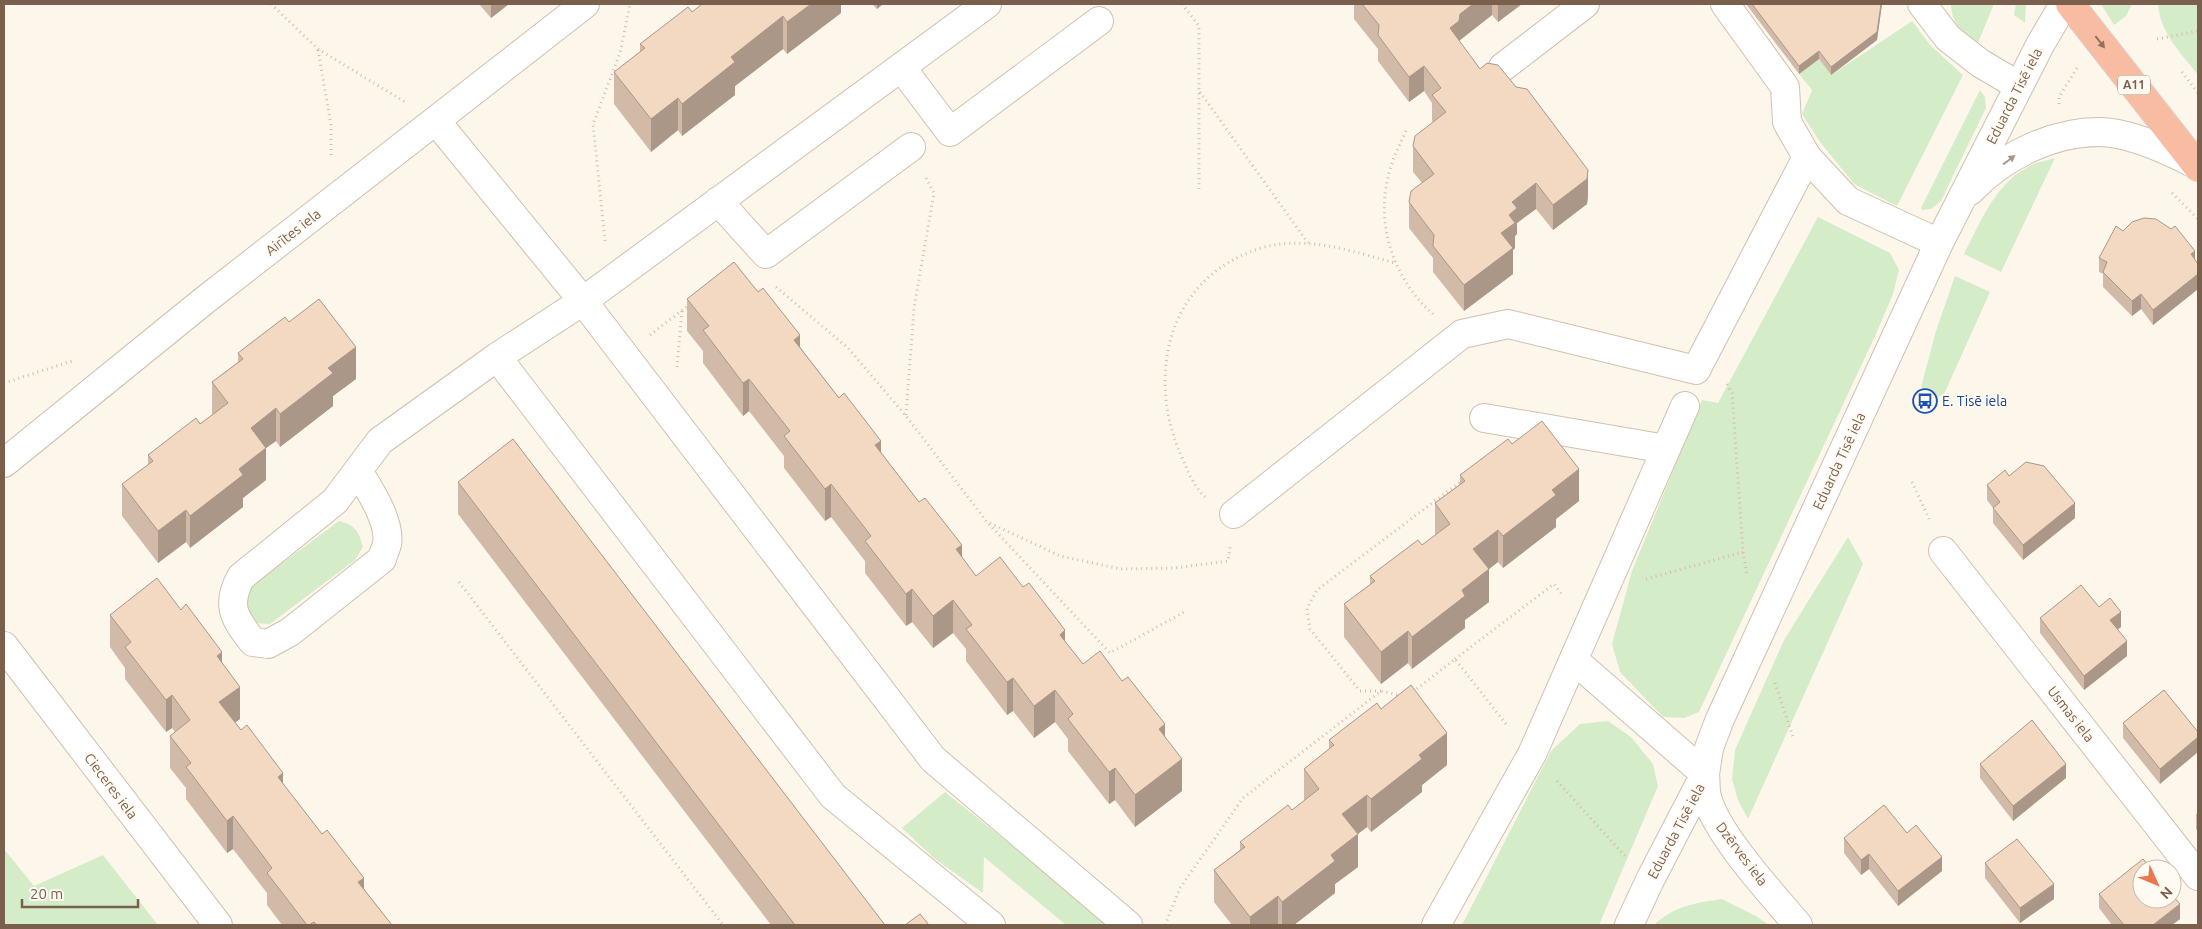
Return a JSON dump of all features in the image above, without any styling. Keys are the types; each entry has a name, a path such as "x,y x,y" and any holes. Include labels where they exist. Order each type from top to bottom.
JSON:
{"highway":[{"name":"A11","path":"2070,4 2198,166"}],"street":[{"name":"Airītes iela","path":"4,462 136,354 584,4"},
{"path":"358,471 377,504 386,526 388,543 382,559 290,632 268,644 253,642 237,622 232,607 234,591 241,578 335,501 380,441 498,357 583,301 987,4"},
{"path":"1503,67 1585,4"},
{"path":"1725,4 1785,87 1787,122 1807,157 1848,201 1939,243"},
{"path":"1922,4 1948,38 1980,63 2018,86"},
{"name":"Eduarda Tisē iela","path":"1629,925 1705,774 1709,748 1720,719 1939,243 2018,86 2064,4"},
{"path":"901,67 950,132 1099,21"},
{"path":"436,121 583,301 933,760 1128,925"},
{"path":"1959,203 1980,181 2016,154 2063,136 2100,132 2124,136 2174,153 2198,166"},
{"path":"718,201 766,254 911,147"},
{"path":"1234,514 1462,334 1508,324 1696,370 1807,157"},
{"path":"498,357 833,796 991,925"},
{"path":"1436,925 1532,754 1685,406"},
{"path":"1484,418 1666,449"},
{"name":"Usmas iela","path":"1943,551 2198,876"},
{"name":"Cieceres iela","path":"4,646 218,925"},
{"path":"1574,660 1705,774"},
{"name":"Dzērves iela","path":"1705,774 1706,797 1714,816 1738,852 1798,925"}],"path":[{"path":"271,4 318,49 436,121"},
{"path":"608,282 593,124 620,53 630,4"},
{"path":"1182,4 1199,26 1200,189"},
{"path":"2157,39 2198,31"},
{"path":"318,49 331,125 332,202"},
{"path":"2059,111 2059,97 2074,70 2080,65"},
{"path":"2182,72 2198,92"},
{"path":"1199,91 1308,243"},
{"path":"1406,131 1394,156 1386,182 1384,210 1387,237 1395,262 1407,284 1422,304 1440,320 1462,334"},
{"path":"906,416 914,308 934,193 911,147"},
{"path":"2169,189 2198,219"},
{"path":"987,522 1060,556 1121,569 1175,568 1228,561 1234,514 1203,496 1186,469 1174,436 1165,382 1166,356 1172,332 1182,309 1197,289 1216,271 1236,258 1259,248 1283,243 1308,243 1395,262"},
{"path":"775,286 848,348 906,416 987,522 1110,653 1186,611"},
{"path":"677,376 682,310"},
{"path":"1706,351 1732,392 1743,552 1748,579"},
{"path":"1466,478 1317,590 1307,608 1310,629 1360,691 1381,691 1408,696 1554,584 1564,599"},
{"path":"1912,482 1943,551"},
{"path":"1605,590 1743,552"},
{"path":"459,582 723,925"},
{"path":"1759,634 1793,737"},
{"path":"1455,659 1507,725"},
{"path":"1165,925 1180,888 1243,798 1381,691"},
{"path":"1552,776 1629,860"}],"green space":[{"path":"1951,4 1994,4 1977,45 1955,23"},
{"path":"2016,4 2026,4 2025,23 2014,15"},
{"path":"2101,4 2132,4 2126,16 2114,25"},
{"path":"2158,4 2198,4 2198,75 2172,42 2163,24"},
{"path":"1912,21 1931,46 1963,75 1897,206 1854,184 1820,142 1802,114 1812,90 1799,74 1819,59 1831,75"},
{"path":"1980,90 1985,97 1986,108 1941,201 1931,209 1922,210 1921,208"},
{"path":"2055,158 2001,272 1964,254 1990,205 2006,183 2031,165"},
{"path":"1818,217 1890,253 1899,270 1893,294 1699,712 1684,718 1663,717 1620,672 1612,644 1632,571 1702,400 1718,403"},
{"path":"1955,276 1990,292 1945,392 1933,399 1921,387 1936,331"},
{"path":"339,521 353,527 360,537 363,547 355,560 270,624 254,623 243,613 246,590"},
{"path":"1848,537 1863,564 1748,819 1738,800 1732,779 1735,750 1784,640"},
{"path":"1608,721 1631,737 1653,764 1658,786 1599,925 1462,925 1551,751 1580,724"},
{"path":"945,792 1111,925 1066,925 984,857 983,893 935,859 902,828"},
{"path":"4,849 34,886 103,855 158,925 4,925"},
{"path":"1722,899 1756,916 1769,925 1654,925 1677,909"}],"building":[{"path":"702,4 811,4 787,22 783,16 731,57 735,62 682,104 678,98 651,119 614,72 645,48 640,44 688,7 692,12"},
{"path":"1362,4 1473,4 1460,14 1459,21 1450,28 1480,69 1487,63 1498,65 1516,87 1527,89 1588,170 1587,179 1553,205 1536,183 1512,202 1517,208 1509,215 1515,223 1501,233 1513,248 1464,285 1433,246 1434,235 1409,202 1411,191 1434,174 1413,146 1415,136 1446,112 1432,95 1441,88 1424,66 1409,77 1378,35 1379,25"},
{"path":"1752,4 1881,4 1877,32 1831,67 1819,51 1799,66"},
{"path":"2144,218 2156,219 2171,229 2175,226 2195,251 2191,254 2198,264 2198,274 2153,310 2141,294 2132,301 2103,272 2107,262 2099,258 2116,226 2123,231 2132,222"},
{"path":"734,262 758,292 763,288 800,335 794,340 839,398 844,393 881,441 875,445 919,502 925,498 962,545 956,549 976,576 1000,557 1023,587 1029,583 1065,630 1060,635 1083,664 1100,651 1122,681 1128,677 1165,724 1159,729 1182,759 1135,795 1115,768 1109,772 1068,719 1073,714 1055,690 1034,706 1013,678 1007,682 966,629 972,625 953,600 933,616 912,589 906,594 865,541 871,536 831,484 825,489 784,436 790,431 749,379 743,383 703,330 709,326 687,299"},
{"path":"319,299 356,347 328,368 333,373 280,414 276,408 251,428 266,448 239,469 243,475 190,516 186,510 158,531 122,484 153,461 148,455 196,418 200,424 228,403 212,382 243,359 238,353 285,317 289,322"},
{"path":"1542,421 1579,469 1552,490 1556,495 1503,536 1498,530 1473,549 1489,569 1462,590 1465,596 1412,637 1408,631 1381,652 1344,604 1375,581 1370,576 1418,540 1422,545 1450,524 1435,503 1465,481 1460,475 1508,439 1512,444"},
{"path":"513,439 885,925 795,925 458,482"},
{"path":"2026,462 2044,466 2075,503 2023,545 1993,508 2000,502 1987,485 2005,470 2009,476"},
{"path":"157,578 181,610 186,604 222,652 217,656 240,687 219,702 241,730 247,725 283,773 278,777 322,834 327,830 364,878 358,882 392,925 317,925 314,922 307,925 267,873 272,868 233,816 227,821 186,767 191,763 170,736 190,720 172,695 166,700 125,647 131,642 110,615"},
{"path":"2081,585 2099,607 2110,598 2121,612 2110,620 2127,641 2084,676 2040,618"},
{"path":"1411,685 1447,733 1419,755 1422,759 1371,799 1367,795 1342,814 1358,834 1331,855 1335,861 1282,902 1278,896 1250,917 1214,870 1245,847 1240,842 1288,805 1292,810 1319,789 1304,769 1334,745 1329,740 1377,703 1381,709"},
{"path":"2164,690 2198,732 2198,737 2160,769 2123,723"},
{"path":"2032,720 2066,764 2013,806 1980,764"},
{"path":"1884,805 1907,833 1916,825 1942,857 1898,891 1869,854 1861,860 1844,838"},
{"path":"2017,839 2054,884 2020,908 1985,863"},
{"path":"2132,868 2132,909 2174,909 2153,925 2124,925 2099,894"},
{"path":"920,914 929,925 905,925"}],"place":[{"name":"E. Tisē iela","path":"1925,401"}]}
